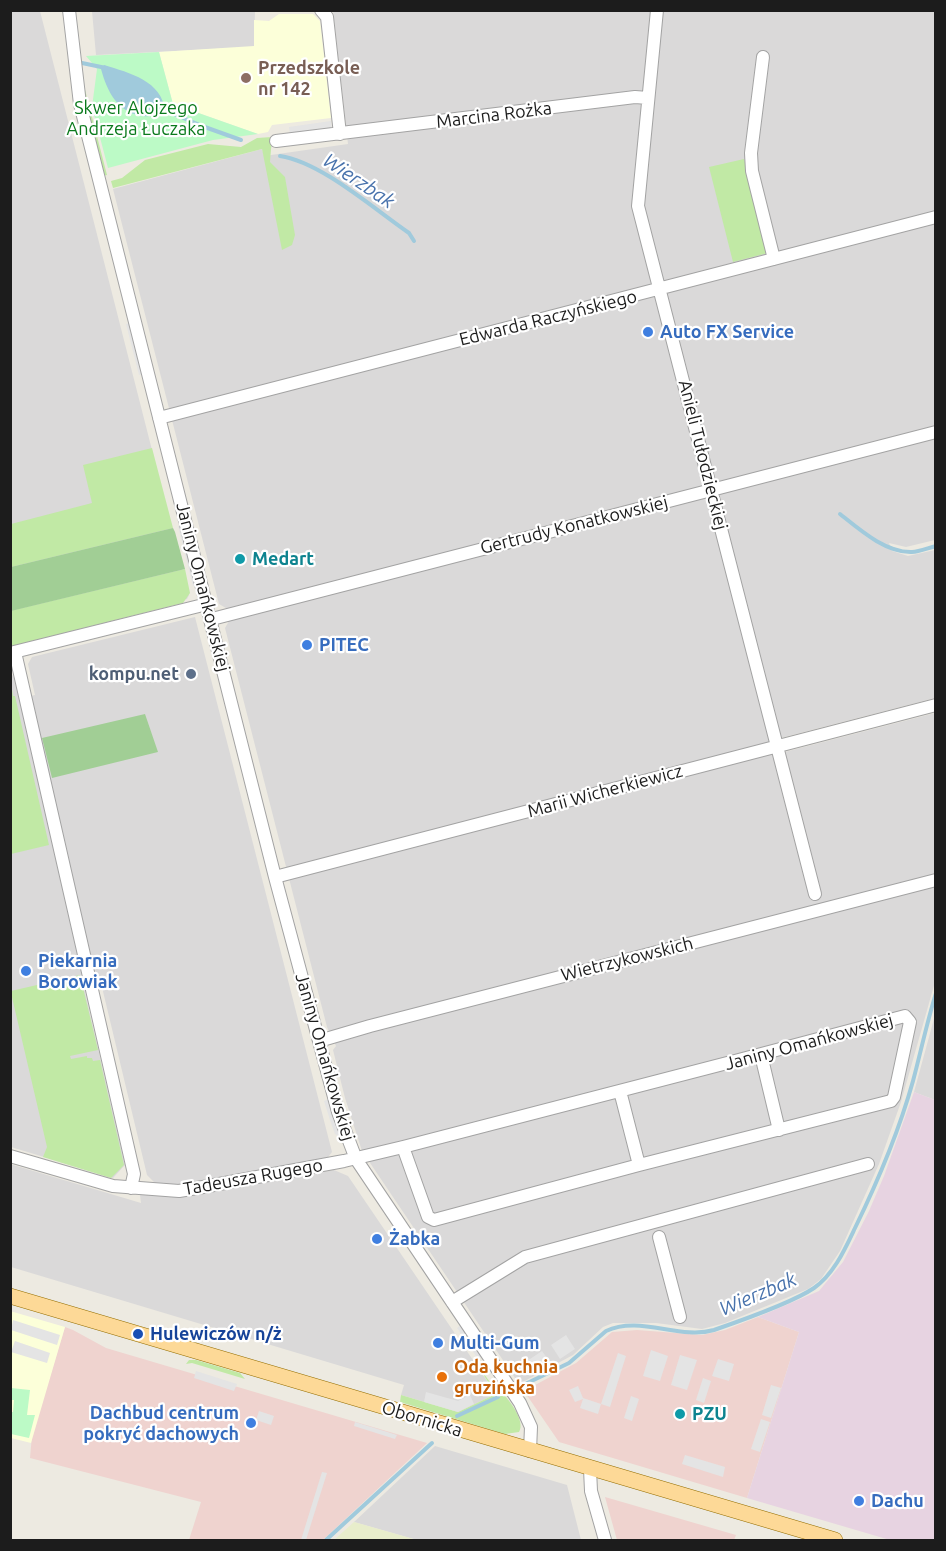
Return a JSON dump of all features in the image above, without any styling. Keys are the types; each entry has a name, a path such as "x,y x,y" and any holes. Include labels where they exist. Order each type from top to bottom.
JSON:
{"main road":[{"name":"Obornicka","path":"10,1296 835,1540"}],"street":[{"name":"Janiny Omańkowskiej","path":"69,10 80,104 212,618 275,877 338,1112 356,1159 527,1415 532,1434 530,1451"},
{"path":"321,10 327,17 340,134"},
{"name":"Anieli Tułodzieckiej","path":"657,10 638,206 815,894"},
{"path":"763,57 751,153 752,171 774,259"},
{"name":"Marcina Rożka","path":"276,141 635,97 648,98"},
{"name":"Edwarda Raczyńskiego","path":"159,418 936,217"},
{"name":"Gertrudy Konatkowskiej","path":"212,618 936,432"},
{"path":"132,1188 134,1174 13,652 207,604"},
{"name":"Marii Wicherkiewicz","path":"275,877 936,705"},
{"name":"Wietrzykowskich","path":"319,1041 936,880"},
{"name":"Janiny Omańkowskiej","path":"356,1159 403,1146 761,1055 905,1016 910,1022 894,1097 891,1101 434,1220 428,1217 425,1210 403,1146"},
{"path":"761,1055 779,1130"},
{"path":"620,1091 639,1165"},
{"name":"Tadeusza Rugego","path":"10,1156 113,1186 179,1191 356,1159"},
{"path":"452,1302 525,1257 868,1164"},
{"path":"658,1237 680,1317"},
{"path":"590,1469 591,1491 605,1540"}],"shaded area":[{"path":"10,11 40,11 189,595 187,599 12,643 10,638"},
{"path":"92,11 255,11 254,47 96,55"},
{"path":"333,11 935,11 935,540 906,547 889,543 892,551 908,556 935,550 935,698 769,741 773,755 935,713 935,982 901,1102 879,1164 840,1251 821,1279 808,1289 725,1323 702,1329 656,1323 613,1323 603,1327 573,1355 519,1384 362,1151 345,1098 333,1050 336,1046 327,1027 225,628 229,621 226,608 219,604 113,189 262,149 264,156 348,144"},
{"name":"Przedszkole nr 142","path":"279,14 313,14 320,21 331,118 272,125 268,132 258,134 173,104 159,52 254,46 254,20 269,21"},
{"path":"331,121 332,129 290,134 289,127"},
{"path":"130,323 143,374 139,375 126,324"},
{"path":"182,525 197,585 193,586 178,526"},
{"path":"195,617 332,1152 325,1161 188,1185 157,1185 147,1175 101,983 84,988 125,1165 113,1178 11,1147 10,671 25,697 35,695 28,664 32,657"},
{"path":"935,1015 935,1100 914,1092"},
{"path":"914,1092 935,1100 935,1540 890,1540 747,1498 799,1332 758,1317 819,1291 843,1262 884,1176"},
{"path":"328,1099 340,1137 335,1134 324,1101"},
{"path":"10,1164 141,1203 140,1195 189,1195 334,1170 348,1176 496,1394 458,1412 401,1395 404,1385 11,1267"},
{"path":"10,1311 65,1327 31,1443 11,1438"},
{"path":"758,1317 799,1332 747,1498 559,1442 524,1391 576,1363 612,1332 637,1330 702,1335 725,1330"},
{"path":"13,1320 60,1335 57,1345 11,1330"},
{"path":"461,1325 482,1356 478,1359 457,1328"},
{"path":"65,1327 106,1348 427,1443 323,1540 189,1540 201,1502 30,1458 32,1435"},
{"path":"566,1335 575,1349 560,1359 551,1345"},
{"path":"15,1341 50,1353 47,1363 11,1352"},
{"path":"651,1350 668,1356 660,1381 643,1376"},
{"path":"542,1351 549,1361 534,1371 527,1361"},
{"path":"618,1353 626,1356 610,1407 601,1404"},
{"path":"680,1355 697,1360 687,1390 671,1385"},
{"path":"718,1359 734,1364 729,1381 712,1376"},
{"path":"196,1371 237,1384 234,1391 194,1378"},
{"path":"703,1378 711,1381 704,1403 696,1400"},
{"path":"771,1385 781,1388 771,1418 762,1415"},
{"path":"578,1386 583,1398 601,1404 598,1414 580,1408 583,1399 575,1402 569,1390"},
{"path":"426,1392 458,1401 470,1395 474,1404 458,1412 424,1402"},
{"path":"631,1396 639,1399 632,1421 624,1418"},
{"path":"259,1411 274,1416 271,1425 256,1420"},
{"path":"761,1419 770,1422 760,1452 751,1449"},
{"path":"355,1422 397,1435 395,1439 354,1426"},
{"path":"435,1446 567,1485 581,1540 417,1540 354,1522"},
{"path":"685,1455 725,1467 723,1477 682,1464"},
{"path":"322,1472 327,1473 306,1540 301,1540"},
{"path":"605,1497 736,1535 734,1540 617,1540"},
{"path":"354,1522 417,1540 334,1540"}],"green space":[{"name":"Skwer Alojzego Andrzeja Łuczaka","path":"159,52 173,104 258,134 213,140 108,168 92,107 97,69 86,56"},
{"path":"83,82 107,175 103,176 86,104"},
{"path":"272,137 270,162 285,177 295,235 292,245 282,250 262,149 113,188 111,181 122,178 145,160 208,144 241,147 257,138"},
{"path":"744,159 768,253 733,262 709,167"},
{"path":"152,448 173,528 11,567 11,524 92,503 83,465"},
{"path":"173,528 185,569 11,611 11,567"},
{"path":"185,569 190,593 183,603 12,646 10,611"},
{"path":"10,675 49,845 11,854"},
{"path":"145,714 158,752 52,778 42,738"},
{"path":"80,975 98,1050 70,1056 71,1059 87,1056 93,1061 100,1060 124,1165 111,1178 43,1157 47,1147 11,993 11,991"},
{"path":"189,1360 240,1373 245,1379 192,1363 186,1364"},
{"path":"479,1368 512,1405 520,1422 519,1432 505,1434 400,1402 401,1395 458,1412 496,1394"},
{"path":"11,1388 30,1390 27,1415 35,1415 29,1438 11,1434 11,1412 13,1412 14,1400 11,1400"}],"water":[{"path":"104,65 134,75 151,85 163,101 165,111 157,115 145,116 126,110 114,99 106,85 101,69"}],"waterway":[{"name":"Wierzbak","path":"82,63 106,68"},
{"name":"Wierzbak","path":"160,108 241,140"},
{"name":"Wierzbak","path":"280,156 313,167 330,177 409,233 414,241"},
{"name":"Wierzbak","path":"840,514 883,545 893,549 912,552 936,546"},
{"name":"Wierzbak","path":"519,1387 569,1363 606,1331 632,1326 687,1332 714,1330 793,1300 821,1282 843,1253 887,1156 913,1081 936,993"},
{"name":"Wierzbak","path":"457,1416 498,1397"},
{"name":"Wierzbak","path":"326,1540 432,1443"}],"place":[{"name":"Przedszkole nr 142","path":"246,78"},
{"name":"Auto FX Service","path":"648,332"},
{"name":"Medart","path":"240,559"},
{"name":"PITEC","path":"307,645"},
{"name":"kompu.net","path":"191,674"},
{"name":"Piekarnia Borowiak","path":"26,971"},
{"name":"Żabka","path":"377,1239"},
{"name":"Hulewiczów n/ż","path":"138,1334"},
{"name":"Multi-Gum","path":"438,1343"},
{"name":"Oda kuchnia gruzińska","path":"442,1377"},
{"name":"PZU","path":"680,1414"},
{"name":"Dachbud centrum pokryć dachowych","path":"251,1423"},
{"name":"Dachu","path":"859,1501"}]}
